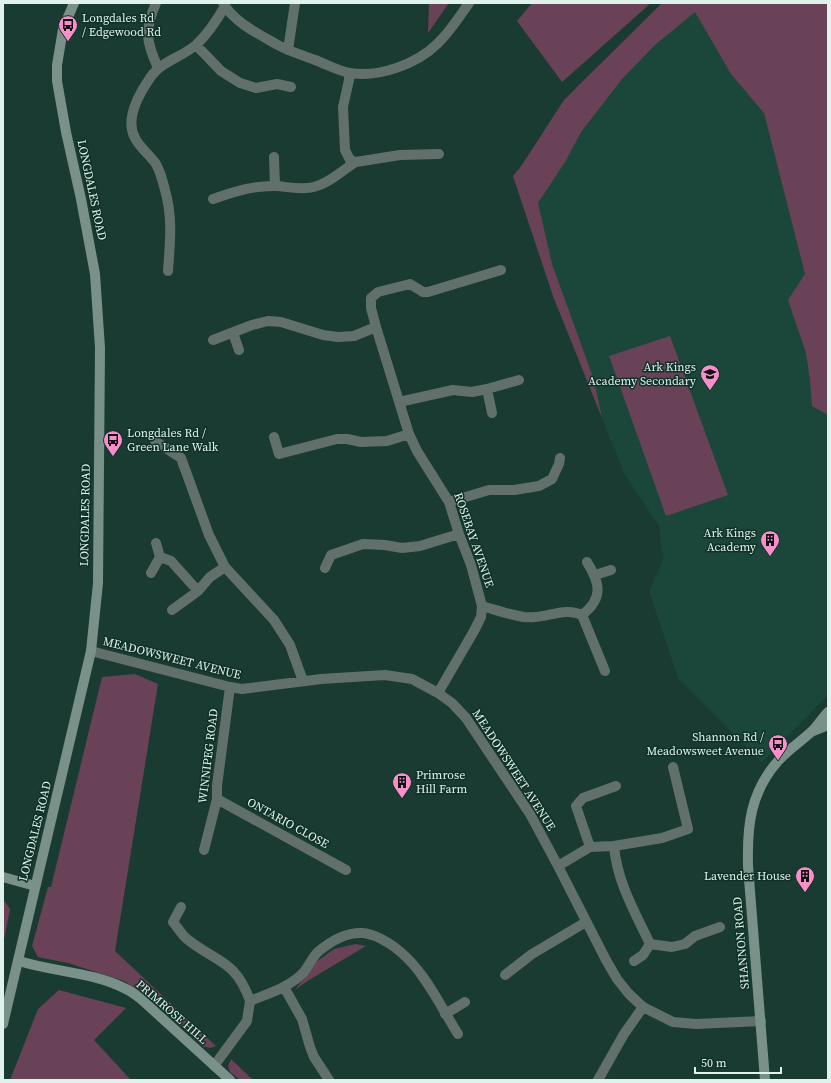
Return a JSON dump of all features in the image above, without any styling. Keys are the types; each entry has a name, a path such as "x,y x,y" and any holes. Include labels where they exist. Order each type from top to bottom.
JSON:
{"street":[{"name":"LONGDALES ROAD","path":"3,1024 91,651 98,583 100,348 95,274 57,82 57,65 63,29 74,3"},
{"path":"156,3 148,20 147,35 150,50 158,68"},
{"path":"288,50 294,3"},
{"path":"168,271 171,233 170,213 165,189 156,165 135,138 132,118 136,104 148,81 158,68 196,45 213,26 224,5 245,25 288,50 349,73 377,73 399,67 419,57 436,45 450,30 469,3"},
{"path":"196,45 221,71 240,83 256,88 277,84 291,87"},
{"path":"349,73 349,80 343,107 345,150 350,160 356,162"},
{"path":"213,199 236,191 252,188 276,186 313,188 330,181 345,168 356,162 400,155 439,154"},
{"path":"274,157 276,186"},
{"name":"ROSEBAY AVENUE","path":"438,693 474,631 481,617 482,606 471,565 459,534 450,502 417,451 409,434 376,327 371,308 371,298 378,292 410,284 423,292 428,292 501,270"},
{"path":"213,340 268,321 280,322 338,338 354,336 376,327"},
{"path":"233,333 239,350"},
{"path":"399,402 453,390 472,392 519,380"},
{"path":"487,389 492,413"},
{"path":"274,437 279,454 337,439 347,439 361,442 387,442 409,434"},
{"path":"155,441 181,458 208,535 225,567 274,620 290,645 302,681"},
{"path":"450,502 489,490 514,490 538,486 552,479 559,464 560,458"},
{"path":"325,568 331,555 363,544 385,545 402,548 420,546 459,534"},
{"path":"151,573 160,557 156,543"},
{"path":"160,557 171,560 198,591"},
{"path":"582,615 592,608 597,600 595,575 587,562"},
{"path":"172,610 198,591 210,576 225,567"},
{"path":"595,575 611,570"},
{"path":"482,606 524,617 570,611 582,615 605,670"},
{"name":"MEADOWSWEET AVENUE","path":"91,651 242,689 302,681 385,675 412,679 438,693 452,703 466,718 530,814 617,979 628,994 643,1008 673,1022 696,1024 761,1021"},
{"name":"WINNIPEG ROAD","path":"204,850 217,799 217,786 230,687"},
{"name":"SHANNON ROAD","path":"766,1080 748,866 747,839 750,814 761,787 778,761 811,732 828,712"},
{"path":"811,732 828,725"},
{"path":"558,866 590,848 614,846 662,838 688,829 673,767"},
{"path":"590,848 576,806 583,798 616,786"},
{"name":"ONTARIO CLOSE","path":"217,799 346,870"},
{"path":"614,846 615,862 626,896 650,944"},
{"path":"3,877 35,886"},
{"path":"181,907 173,922 186,938 231,968 245,987 250,1001 247,1022 214,1066"},
{"path":"505,975 532,954 586,922"},
{"path":"650,944 672,947 685,944 695,936 720,927"},
{"path":"250,1001 284,988 304,971 320,950 338,938 352,934 364,933 385,940 402,953 423,976 458,1034"},
{"path":"634,961 643,955 650,944"},
{"name":"PRIMROSE HILL","path":"19,961 34,966 97,978 127,989 141,999 230,1080"},
{"path":"284,988 302,1019 314,1057 329,1080"},
{"path":"445,1014 465,1002"},
{"path":"598,1080 624,1034 643,1008"}],"shaded area":[{"path":"429,3 449,3 428,33"},
{"path":"532,3 651,3 562,82 517,21"},
{"path":"662,3 828,3 828,415 812,406 806,353 788,300 805,274 764,113 731,74 695,12 655,45 622,79 581,132 565,162 538,203 552,264 594,380 602,418 553,296 513,176 520,168 564,100"},
{"name":"Ark Kings Academy Secondary","path":"665,3 736,3 828,363 828,695 762,762 678,678 649,591 663,560 659,526 625,475 553,296 513,176 579,84"},
{"path":"670,336 728,495 666,516 609,356"},
{"path":"135,674 158,684 115,951 216,1046 210,1048 202,1046 146,995 124,981 68,963 38,957 32,946 48,887 51,887 102,677"},
{"path":"3,899 10,909 3,945"},
{"path":"356,944 366,946 295,990 316,962 334,949"},
{"path":"59,990 126,1008 94,1040 131,1080 10,1080 38,1009"},
{"path":"231,1059 253,1080 240,1080 230,1072 228,1066"}],"place":[{"name":"Longdales Rd / Edgewood Rd","path":"68,42"},
{"name":"Ark Kings Academy Secondary","path":"710,391"},
{"name":"Longdales Rd / Green Lane Walk","path":"113,457"},
{"name":"Ark Kings Academy","path":"770,557"},
{"name":"Shannon Rd / Meadowsweet Avenue","path":"778,761"},
{"name":"Primrose Hill Farm","path":"402,799"},
{"name":"Lavender House","path":"805,893"}]}
